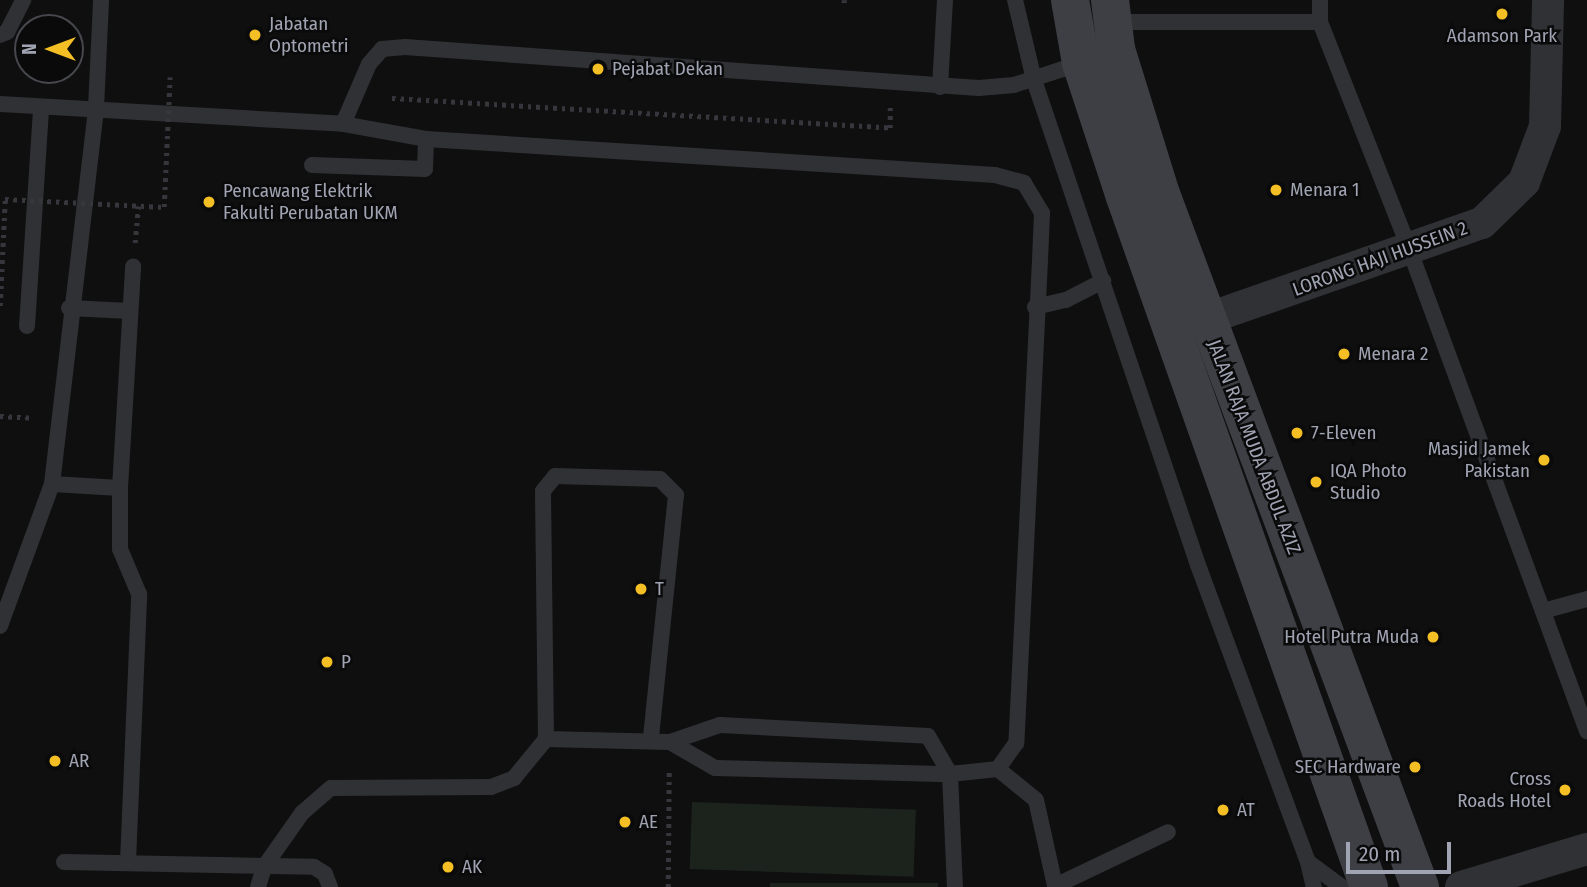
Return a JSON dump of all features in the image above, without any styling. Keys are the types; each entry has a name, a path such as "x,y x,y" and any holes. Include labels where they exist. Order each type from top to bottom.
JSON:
{"main road":[{"name":"JALAN RAJA MUDA ABDUL AZIZ","path":"1070,0 1081,63 1369,887"},
{"name":"JALAN RAJA MUDA ABDUL AZIZ","path":"1111,11 1116,49 1161,194 1420,887"}],"street":[{"name":"LORONG HAJI HUSSEIN 2","path":"1206,320 1410,251 1482,223 1524,182 1545,126 1549,0"},
{"path":"1461,887 1587,849"}],"lane":[{"path":"0,35 7,32 23,0"},
{"path":"0,626 52,484 69,309 96,108 101,0"},
{"path":"940,87 945,0"},
{"path":"1015,0 1034,80 1198,565 1308,862 1314,887"},
{"path":"1320,0 1320,22 1410,251 1587,731"},
{"path":"1111,11 1320,22"},
{"path":"343,124 369,64 382,49 405,47 891,84 979,88 1034,80 1081,63"},
{"path":"0,104 343,124 426,139 995,175 1024,183 1042,213 1035,307 1016,743 998,769"},
{"path":"27,326 40,107"},
{"path":"312,165 425,169 426,139"},
{"path":"128,862 139,594 120,548 120,488 133,266"},
{"path":"1035,307 1054,305 1103,281"},
{"path":"69,309 131,311"},
{"path":"258,887 264,867 302,813 331,788 491,787 514,778 546,739 543,491 555,476 660,479 676,495 651,739"},
{"path":"52,484 120,488"},
{"path":"1543,611 1587,599"},
{"path":"670,742 720,725 928,736 950,774 954,887"},
{"path":"546,739 651,739 670,742 715,768 950,774 998,769 1036,800 1055,887 1168,832"},
{"path":"64,862 314,867 325,874 330,887"},
{"path":"1308,862 1342,887"}],"path":[{"path":"0,306 5,200 164,207 170,77"},
{"path":"392,98 890,128 891,84"},
{"path":"133,266 138,206"},
{"path":"0,416 59,420"},
{"path":"668,887 670,742"}],"shaded area":[{"path":"692,802 916,810 914,877 690,869"},
{"path":"770,883 938,883 938,887 770,887"}],"place":[{"name":"Adamson Park","path":"1502,14"},
{"name":"Jabatan Optometri","path":"255,35"},
{"name":"Pejabat Dekan","path":"598,69"},
{"name":"Menara 1","path":"1276,190"},
{"name":"Pencawang Elektrik Fakulti Perubatan UKM","path":"209,202"},
{"name":"Menara 2","path":"1344,354"},
{"name":"7-Eleven","path":"1297,433"},
{"name":"Masjid Jamek Pakistan","path":"1544,460"},
{"name":"IQA Photo Studio","path":"1316,482"},
{"name":"T","path":"641,589"},
{"name":"Hotel Putra Muda","path":"1433,637"},
{"name":"P","path":"327,662"},
{"name":"AR","path":"55,761"},
{"name":"SEC Hardware","path":"1415,767"},
{"name":"Cross Roads Hotel","path":"1565,790"},
{"name":"AT","path":"1223,810"},
{"name":"AE","path":"625,822"},
{"name":"AK","path":"448,867"}]}
